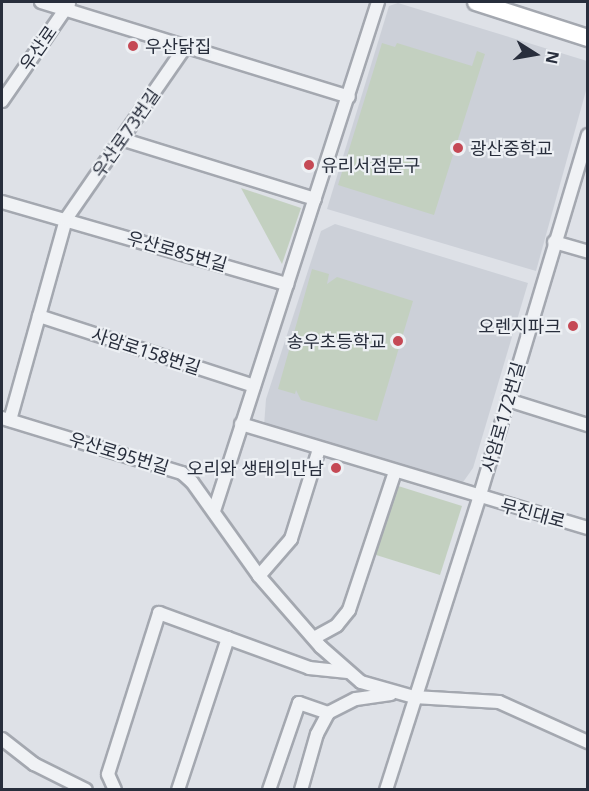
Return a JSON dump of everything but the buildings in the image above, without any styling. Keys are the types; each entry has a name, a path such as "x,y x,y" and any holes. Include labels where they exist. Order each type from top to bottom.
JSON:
{"main road":[{"path":"476,2 588,38"}],"street":[{"name":"우산로","path":"41,2 69,5"},
{"path":"214,511 378,2"},
{"name":"우산로","path":"2,101 6,87 69,5"},
{"path":"69,5 185,47 349,97"},
{"name":"우산로73번길","path":"66,219 185,47"},
{"name":"사암로172번길","path":"386,789 479,498 588,135"},
{"path":"120,139 315,199"},
{"name":"우산로85번길","path":"2,202 287,284"},
{"path":"6,419 39,316 66,219"},
{"path":"554,242 588,252"},
{"name":"사암로158번길","path":"39,316 254,386"},
{"path":"508,400 588,425"},
{"name":"우산로95번길","path":"6,419 182,473 214,511 259,576 314,638 361,682 392,694 499,702 588,742"},
{"name":"무진대로","path":"241,424 479,498 588,528"},
{"path":"259,576 291,539 319,449"},
{"path":"314,638 337,625 349,610 395,472"},
{"path":"115,789 108,774 159,613 309,668 348,672"},
{"path":"178,789 228,638"},
{"path":"301,789 317,734 328,713 356,699 392,694"},
{"path":"269,789 299,703 328,713"},
{"path":"2,739 34,764 86,789"}],"shaded area":[{"name":"광산중학교","path":"398,3 587,61 587,87 536,271 327,209 389,6"},
{"name":"송우초등학교","path":"335,224 528,283 473,468 461,485 264,426 266,399 321,231"}],"green space":[{"path":"382,43 395,47 397,43 472,66 477,51 485,54 434,215 338,185"},
{"path":"241,188 301,208 282,264"},
{"path":"312,269 329,274 327,284 337,277 413,301 377,421 301,400 296,390 295,394 278,389"},
{"path":"395,485 462,506 440,575 373,554"}],"place":[{"name":"우산닭집","path":"133,46"},
{"name":"광산중학교","path":"458,148"},
{"name":"유리서점문구","path":"309,165"},
{"name":"오렌지파크","path":"573,326"},
{"name":"송우초등학교","path":"398,341"},
{"name":"오리와 생태의만남","path":"336,468"}]}
